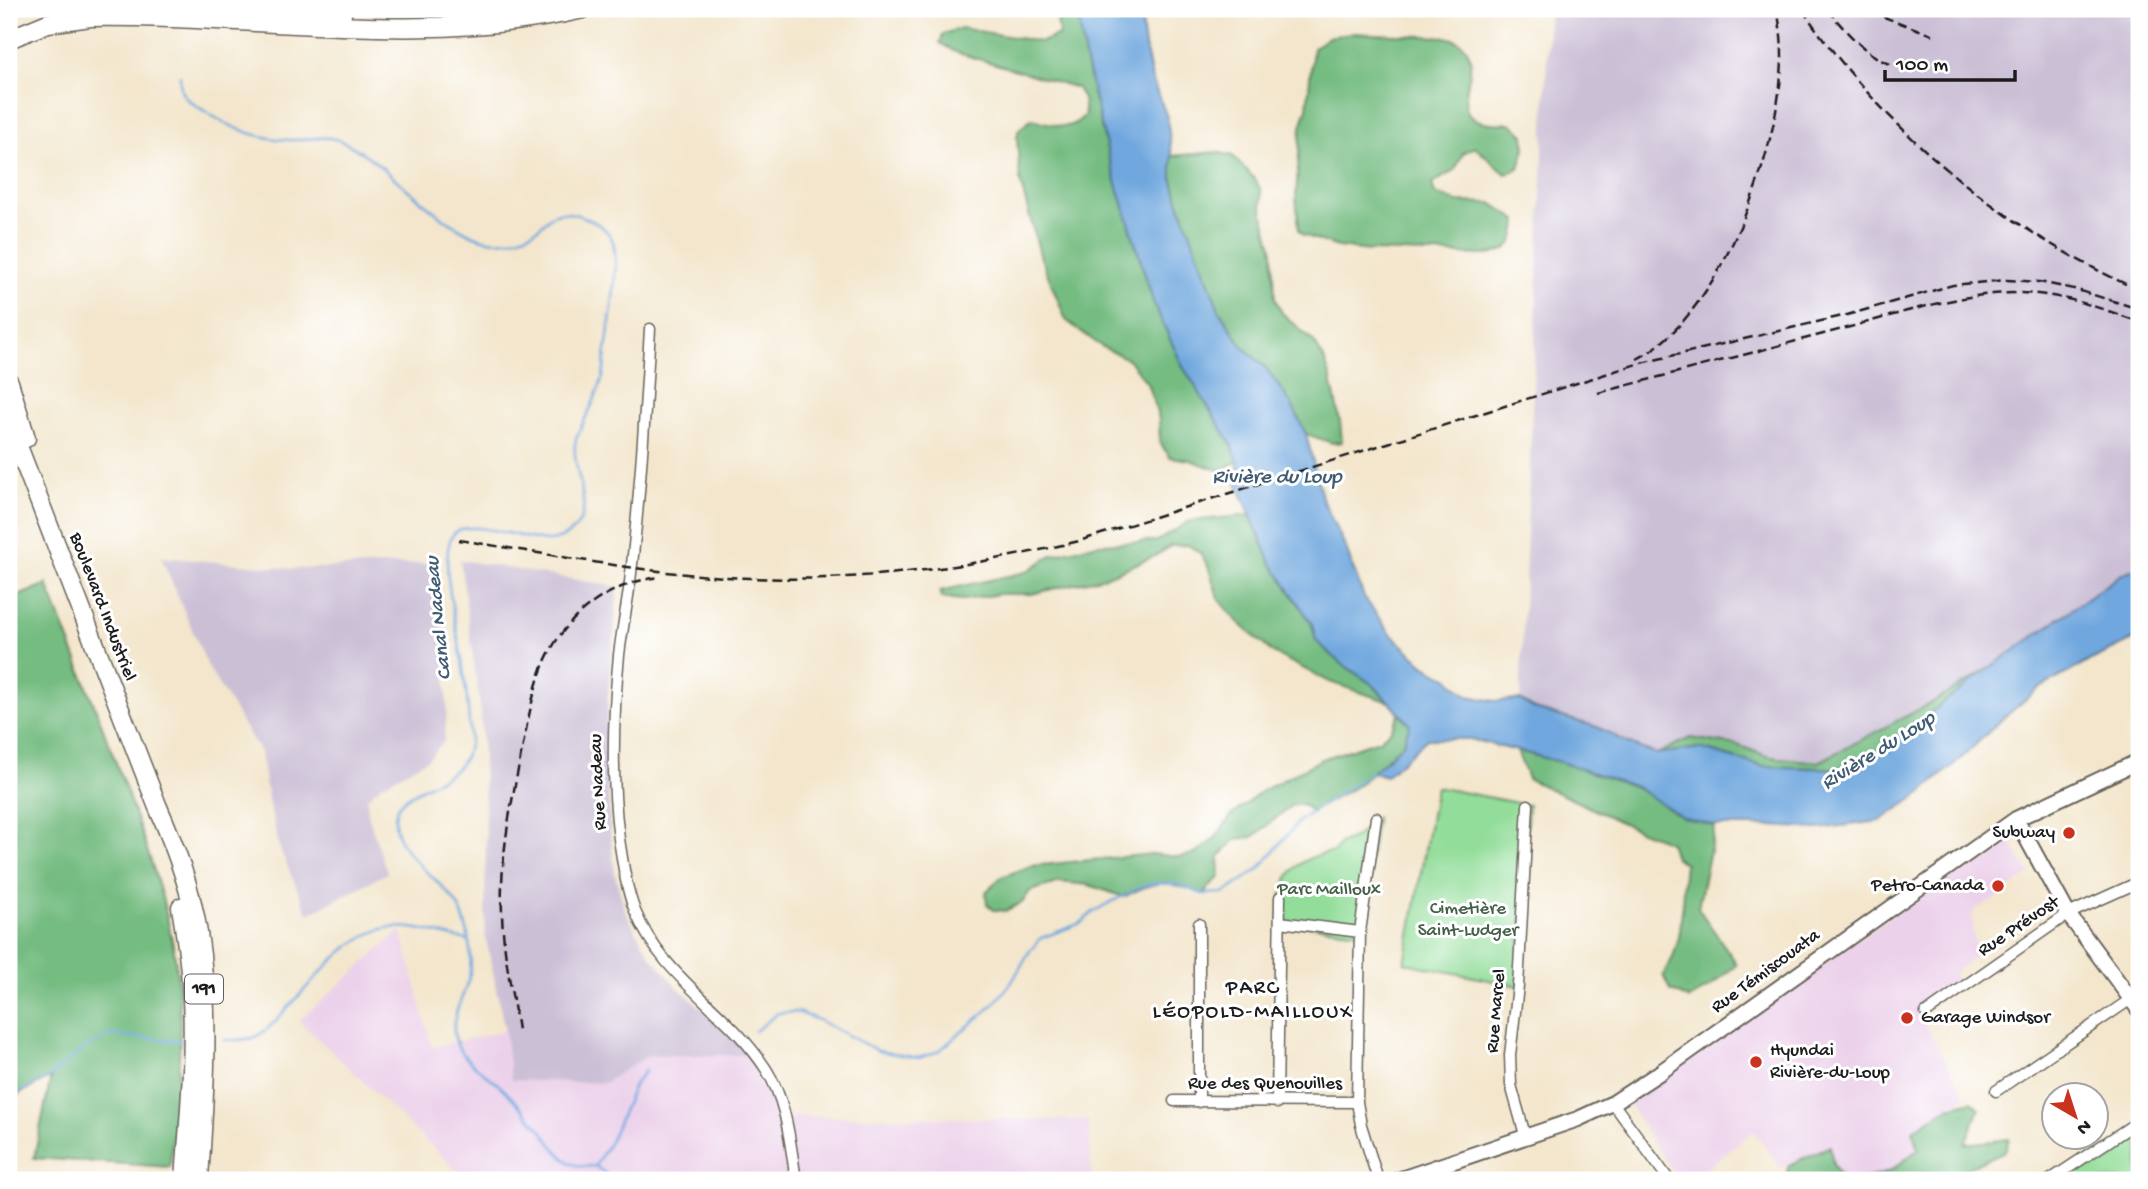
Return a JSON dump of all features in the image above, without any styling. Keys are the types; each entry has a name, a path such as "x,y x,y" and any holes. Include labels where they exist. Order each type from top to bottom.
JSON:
{"highway":[{"path":"279,9 422,19 557,9"},
{"path":"9,39 48,23 90,17 356,27 430,27 527,20 583,9"},
{"path":"9,382 32,456 53,540"},
{"name":"Boulevard Industriel","path":"9,423 176,850 187,886 198,932 206,1029 199,1180"},
{"name":"Boulevard Industriel","path":"157,806 181,904 191,985 193,1055 185,1180"}],"main road":[{"name":"Rue Témiscouata","path":"1398,1180 1578,1119 1613,1103 2016,819 2139,761"},
{"path":"2016,819 2068,914 2137,1002"}],"street":[{"name":"Rue Nadeau","path":"650,329 643,450 613,739 613,776 625,879 635,911 656,950 673,971 743,1039 766,1069 779,1096 790,1137 796,1180"},
{"name":"Rue Marcel","path":"1525,1135 1511,1085 1510,1055 1518,986 1528,804"},
{"path":"1376,818 1360,932 1357,1102 1363,1135 1378,1180"},
{"name":"Rue Prévost","path":"1926,1013 2068,914 2139,882"},
{"path":"1277,1103 1280,897"},
{"path":"1280,922 1360,932"},
{"path":"1199,924 1199,1102"},
{"path":"1996,1091 2137,1002"},
{"name":"Rue des Quenouilles","path":"1174,1101 1357,1102"},
{"path":"1613,1103 1669,1180"},
{"path":"2050,1180 2139,1121"}],"shaded area":[{"path":"1549,9 2139,9 2139,566 2120,575 1988,669 1935,701 1819,762 1770,757 1737,745 1690,738 1657,754 1634,746 1597,727 1535,709 1520,700"},
{"path":"161,557 293,569 439,563 447,712 444,741 428,759 380,786 367,798 368,815 387,873 308,914 280,849 260,752 209,669"},
{"path":"460,560 618,587 606,743 615,875 625,910 651,956 679,989 727,1030 747,1055 649,1055 604,1083 511,1080 505,1031 485,933 486,831 481,713"},
{"path":"2006,835 2030,874 1990,902 1975,909 1972,916 1976,955 1953,973 1960,985 1919,1014 1966,1097 1914,1130 1918,1149 1889,1173 1868,1179 1841,1179 1833,1164 1829,1146 1781,1168 1754,1131 1691,1180 1678,1180 1628,1103"},
{"path":"401,930 432,1047 505,1031 512,1080 604,1083 649,1055 747,1055 762,1079 779,1116 1088,1120 1092,1180 467,1180 299,1021"}],"green space":[{"path":"1056,9 1077,9 1085,58 1109,158 1154,304 1182,365 1232,445 1238,461 1220,471 1190,460 1170,457 1160,443 1159,419 1147,383 1128,359 1102,347 1066,320 1041,258 1020,181 1017,137 1019,129 1032,119 1061,126 1079,121 1085,115 1083,99 1077,88 958,53 940,43 943,34 961,28 1041,42 1059,35"},
{"path":"1352,33 1445,37 1460,42 1469,53 1466,107 1471,116 1485,122 1511,123 1524,135 1525,149 1519,168 1506,174 1475,147 1463,153 1455,170 1432,184 1435,194 1458,202 1491,203 1517,220 1515,235 1506,249 1486,255 1370,251 1338,247 1303,235 1299,230 1296,196 1301,127 1307,108 1313,48 1329,37"},
{"path":"1217,152 1233,156 1255,179 1261,191 1262,210 1273,251 1275,299 1282,313 1314,342 1324,359 1340,421 1342,442 1332,443 1306,434 1292,405 1266,368 1243,347 1219,310 1178,200 1172,176 1172,156"},
{"path":"1250,515 1270,561 1312,624 1316,641 1341,663 1373,685 1389,702 1330,682 1273,653 1236,620 1219,600 1208,566 1200,553 1188,545 1171,546 1155,556 1105,577 1031,594 999,594 964,600 942,598 940,591 1026,572 1052,555 1098,544 1157,541 1190,521"},
{"path":"47,584 122,779 155,875 173,945 179,992 180,1036 170,1167 34,1158 51,1077 9,1099 9,600"},
{"path":"1988,669 1871,755 1837,769 1762,766 1699,748 1657,754 1690,738 1737,745 1770,757 1819,762 1935,701"},
{"path":"1399,714 1410,724 1403,744 1360,784 1311,812 1303,804 1292,805 1253,837 1236,839 1219,857 1220,876 1203,894 1171,884 1154,884 1124,897 1089,885 1060,882 1030,891 1023,902 1005,911 994,910 987,904 986,892 1001,877 1031,866 1152,854 1180,857 1197,853 1215,838 1232,815 1262,791 1322,759 1379,740 1391,730"},
{"path":"1517,751 1636,787 1682,817 1715,826 1698,908 1737,964 1710,987 1689,999 1670,990 1663,975 1671,962 1679,935 1685,863 1675,858 1670,842 1528,779"},
{"name":"Cimetière Saint-Ludger","path":"1436,787 1528,805 1518,986 1405,963"},
{"name":"Parc Mailloux","path":"1376,818 1360,932 1280,922 1285,883 1297,866 1319,855 1334,852 1341,843 1356,837"},
{"path":"1972,1101 1979,1109 1965,1144 2009,1139 2005,1151 1942,1180 1790,1180 1787,1172 1789,1165 1830,1146 1833,1164 1842,1179 1884,1174 1918,1149 1913,1130 1949,1107"},
{"path":"2139,1130 2139,1180 2066,1180 2110,1150"}],"water":[{"name":"Rivière du Loup","path":"1077,9 1141,9 1152,79 1167,117 1172,177 1219,310 1243,347 1266,368 1292,405 1306,434 1323,501 1345,546 1364,597 1390,633 1425,666 1448,678 1468,696 1495,701 1520,700 1535,709 1597,727 1634,746 1657,754 1699,748 1762,766 1837,769 1871,755 1901,735 2120,575 2139,566 2139,637 2038,689 1920,794 1880,821 1818,829 1715,826 1682,817 1636,787 1557,761 1470,739 1427,739 1386,776 1372,772 1403,744 1410,724 1373,685 1341,663 1316,641 1312,624 1270,561 1237,483 1238,461 1232,445 1182,365 1154,304 1109,158 1085,58"}],"waterway":[{"name":"Canal Nadeau","path":"180,75 181,90 186,97 223,122 244,131 277,139 330,138 344,142 370,158 458,228 474,236 495,241 516,238 530,233 553,215 562,213 589,219 604,229 613,242 615,280 603,377 575,444 583,513 579,523 568,535 551,541 483,528 459,530 452,536 447,558 448,572 464,676 470,742 465,757 456,769 413,793 399,805 395,827 400,841 409,853 455,901 465,922 471,966 454,1023 455,1038 462,1053 515,1101 564,1158 578,1166 595,1166"},
{"path":"755,1031 778,1013 798,1012 878,1051 919,1058 939,1051 993,1005 1041,938 1081,923 1105,905 1155,883 1177,884 1203,894 1224,893 1259,869 1299,821 1372,772"},
{"path":"223,1040 247,1039 263,1032 331,962 373,932 398,927 468,940"},
{"path":"9,1097 51,1076 85,1048 110,1035 181,1041"},
{"path":"595,1166 611,1140 635,1083 645,1071"},
{"path":"595,1166 606,1174 609,1180"}],"railway":[{"path":"1637,359 1667,337 1695,306 1720,268 1741,226 1771,136 1779,93 1782,50 1777,9"},
{"path":"1802,9 1835,54 1871,96 1951,173 2041,238 2089,266 2139,290"},
{"path":"1827,9 1868,52 1885,62 1913,68"},
{"path":"1870,9 1933,35"},
{"path":"459,540 616,565 711,576 804,579 942,568 1079,541 1637,364 1847,315 1953,285 2007,280 2039,282 2074,289 2139,309"},
{"path":"1598,393 1913,309 1978,296 2021,293 2052,296 2139,322"},
{"path":"518,1030 504,942 502,876 512,802 539,678 562,632 590,605 623,587 660,577"}],"place":[{"name":"Subway","path":"2069,833"},
{"name":"Petro-Canada","path":"1998,886"},
{"name":"Garage Windsor","path":"1907,1018"},
{"name":"Hyundai Rivière-du-Loup","path":"1756,1062"}],"district":[{"name":"PARC LÉOPOLD-MAILLOUX","path":"1253,1001"}]}
